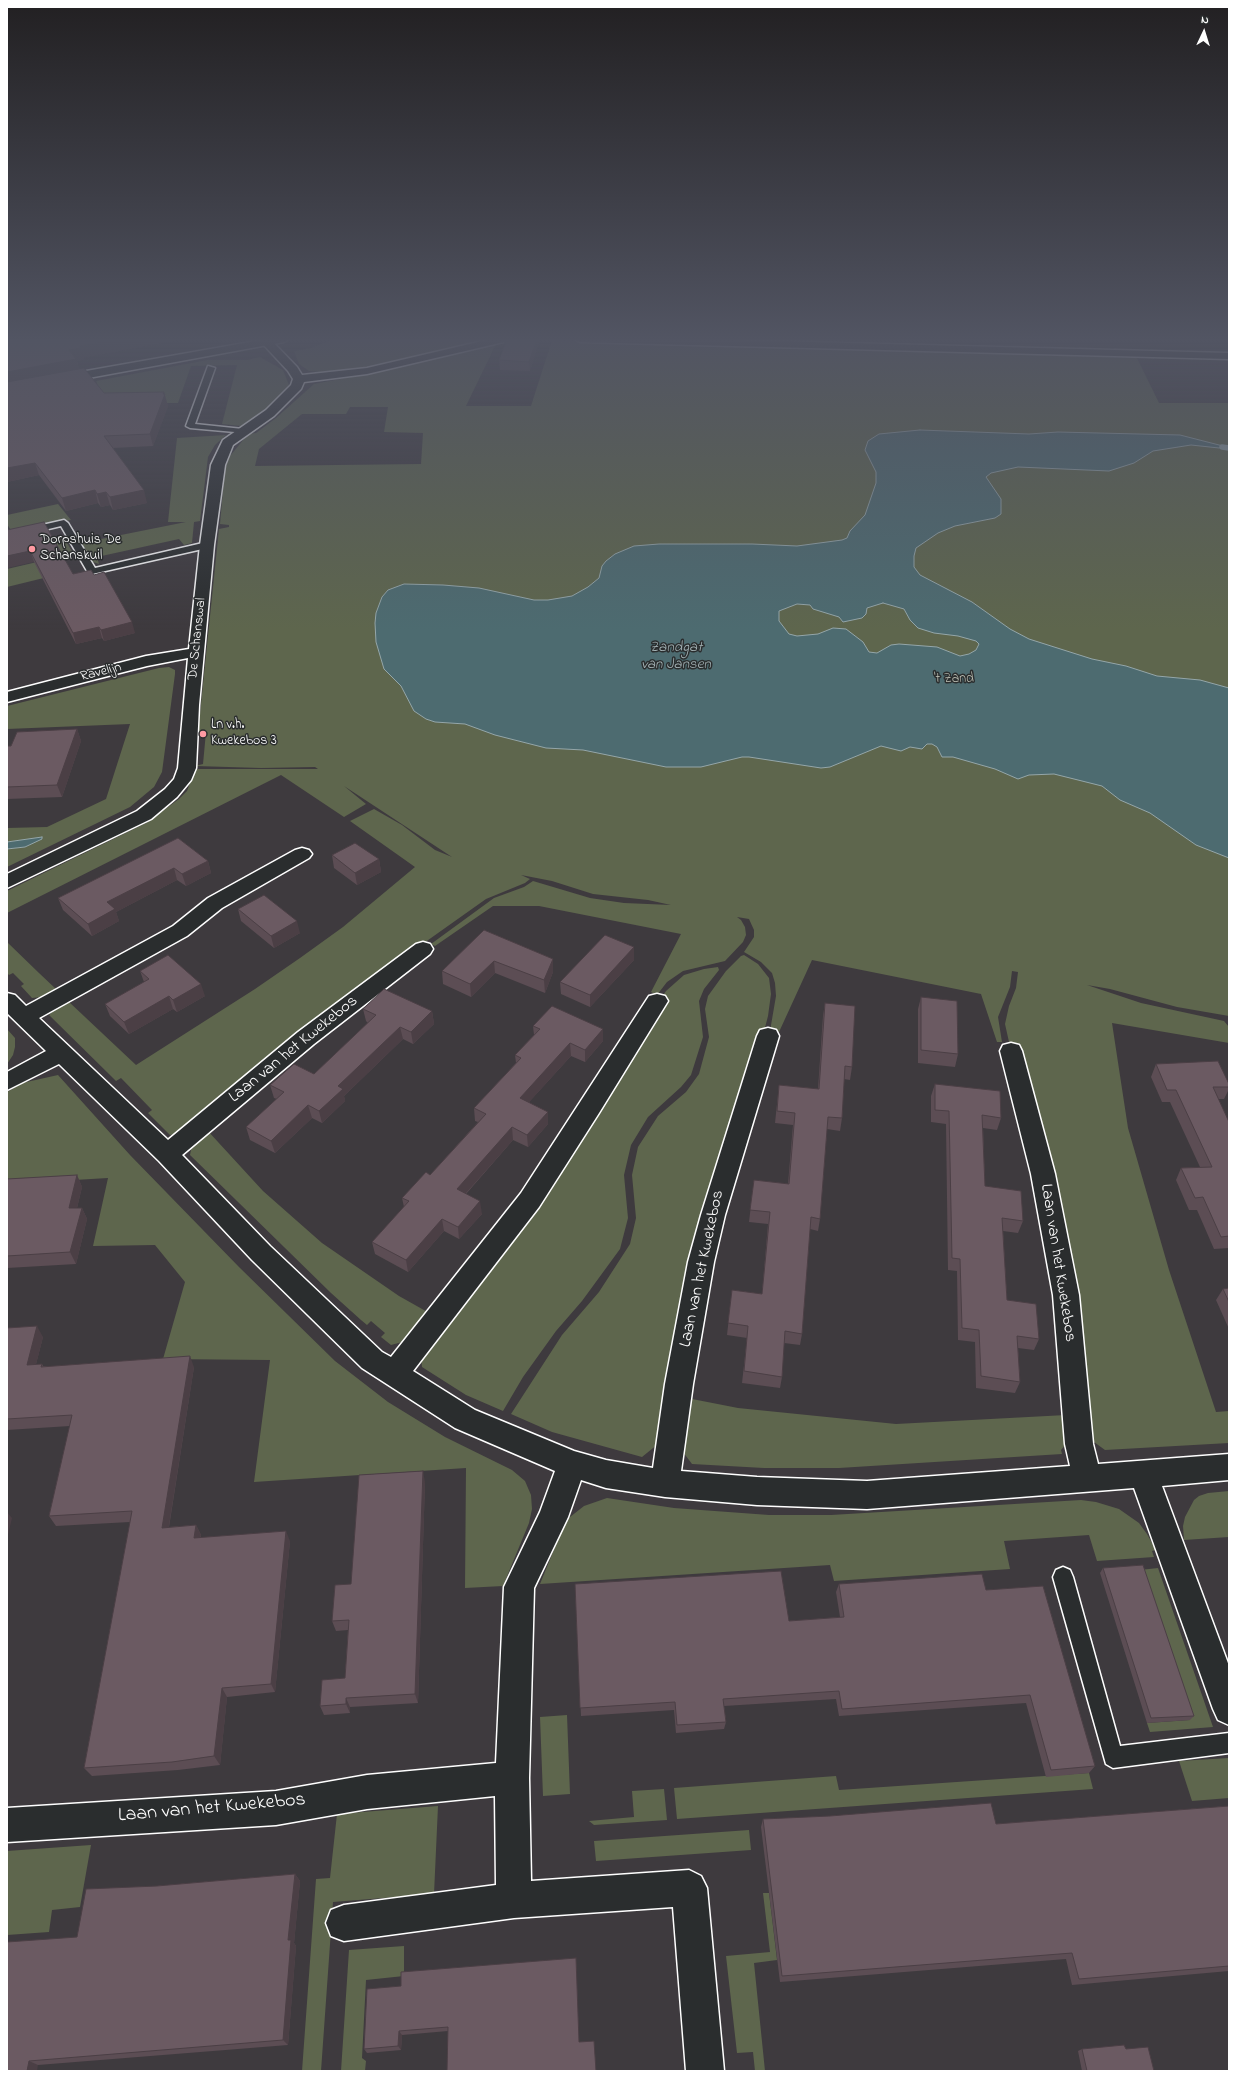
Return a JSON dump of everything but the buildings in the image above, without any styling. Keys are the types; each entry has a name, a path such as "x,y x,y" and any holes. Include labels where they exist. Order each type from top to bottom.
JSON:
{"street":[{"name":"De Schanswal","path":"7,882 144,815 178,787 187,768 207,545 218,465 228,443 237,436"},
{"name":"Ravelijn","path":"7,697 146,661 197,652"},
{"path":"302,854 215,903 180,931 16,1008 167,1154 266,1258 372,1360 465,1419 572,1464 606,1474 665,1483 757,1491 867,1495 1229,1467"},
{"name":"Laan van het Kwekebos","path":"167,1154 306,1038 423,949"},
{"path":"394,1374 530,1200 570,1140 657,1001"},
{"name":"Laan van het Kwekebos","path":"665,1483 679,1384 701,1262 719,1194 768,1036"},
{"name":"Laan van het Kwekebos","path":"1011,1051 1043,1174 1066,1295 1079,1444 1088,1479"},
{"path":"7,1082 61,1053"},
{"path":"514,1900 512,1778 519,1587 553,1517 572,1464"},
{"path":"1143,1474 1229,1709"},
{"name":"Laan van het Kwekebos","path":"7,1825 276,1808 367,1792 512,1778"},
{"path":"344,1923 514,1900 689,1888 705,2071"}],"lane":[{"path":"7,536 64,523 92,571 207,545"},
{"path":"1063,1578 1113,1757 1229,1744"}],"green space":[{"path":"225,436 215,445 208,457 200,521 194,522 192,543 184,545 179,539 97,557 99,564 90,561 81,543 186,522 168,522 177,438"},
{"name":"'t Zand","path":"247,436 275,436 259,449 255,466 421,464 423,436 1229,436 1229,1016 1177,1007 1110,989 1087,985 1141,1003 1224,1021 1229,1027 1229,1043 1112,1023 1128,1128 1169,1270 1216,1412 1229,1411 1229,1443 1105,1450 1094,1442 1089,1434 1048,1174 1014,1043 1009,1042 1005,1024 1009,1006 1016,988 1018,972 1012,971 1010,987 998,1017 1002,1042 997,1042 981,994 812,960 779,1032 770,1031 776,996 775,983 772,973 761,962 744,952 754,937 754,930 749,919 737,917 741,920 745,927 746,935 743,942 725,961 683,971 667,982 657,995 651,992 681,934 539,906 493,906 435,946 431,944 494,898 524,887 533,881 590,898 624,903 671,905 648,900 593,894 552,881 521,875 530,879 525,883 486,899 376,977 177,1134 170,1135 148,1113 152,1110 121,1078 116,1081 49,1015 57,1007 68,1001 136,1065 255,989 300,958 343,927 415,867 350,821 374,809 402,825 435,850 452,857 344,786 366,804 344,817 281,775 7,913 7,891 146,823 179,799 187,791 195,769 318,769 315,767 261,768 195,766 203,764 206,732 198,733 219,529 229,527 229,525 220,524 225,468 230,456"},
{"path":"58,504 71,520 12,532 7,524 7,515"},
{"path":"64,538 73,553 52,560 60,574 7,587 7,569 63,556 54,541"},
{"path":"169,667 175,670 175,674 162,772 154,787 130,807 7,867 7,849 25,847 43,838 7,842 7,828 47,827 106,799 130,724 7,729 7,706 159,668"},
{"path":"7,942 57,990 42,997 32,998 21,986 24,984 13,973 9,975 7,973"},
{"path":"744,955 758,964 769,978 771,994 768,1016 658,1444 642,1457 552,1432 511,1414 562,1335 599,1292 630,1244 636,1218 632,1175 638,1147 658,1116 686,1092 699,1074 709,1037 705,1009 708,996 726,971 741,956"},
{"path":"718,967 719,970 704,989 699,1001 703,1037 691,1075 681,1087 648,1117 631,1145 624,1175 628,1218 620,1249 582,1301 556,1331 523,1377 503,1411 466,1395 422,1367 421,1357 666,991 684,975 704,969"},
{"path":"7,1029 15,1038 15,1047 13,1055 7,1064"},
{"path":"58,1075 130,1155 239,1267 335,1361 388,1402 445,1437 512,1470 525,1481 531,1495 532,1509 529,1523 503,1586 465,1588 466,1468 254,1482 270,1360 163,1359 185,1282 155,1245 93,1246 108,1178 7,1184 7,1092 22,1083"},
{"path":"207,1130 263,1191 322,1243 399,1296 431,1314 406,1341 391,1345 381,1337 385,1333 371,1321 367,1325 361,1320 331,1293 190,1155 192,1145"},
{"path":"687,1398 738,1408 896,1424 1066,1415 1068,1442 1061,1450 1062,1454 839,1468 764,1468 692,1464 680,1448"},
{"path":"1229,1491 1229,1537 1184,1540 1183,1526 1185,1517 1194,1500 1199,1496 1208,1493"},
{"path":"607,1498 674,1508 769,1515 831,1515 1081,1500 1096,1502 1119,1509 1139,1523 1156,1550 1152,1551 1154,1557 1097,1561 1089,1535 1004,1541 1010,1569 834,1581 830,1565 540,1584 564,1525 570,1517 584,1506"},
{"path":"1158,1568 1213,1727 1150,1732 1147,1723 1190,1720 1140,1570"},
{"path":"567,1715 570,1794 543,1796 540,1717"},
{"path":"1229,1758 1229,1798 1192,1801 1179,1761"},
{"path":"1089,1773 1093,1789 677,1819 674,1788 836,1776 839,1790"},
{"path":"664,1789 667,1820 594,1825 589,1821 634,1817 632,1791"},
{"path":"438,1806 434,1894 333,1902 321,2071 302,2071 316,1879 330,1878 337,1814"},
{"path":"749,1830 751,1850 596,1861 594,1841"},
{"path":"91,1845 80,1907 52,1910 49,1932 7,1935 7,1851"},
{"path":"763,1893 769,1893 777,1960 754,1963 765,2071 755,2071 753,2052 737,2053 726,1956 770,1952"},
{"path":"404,1946 404,1976 366,1980 362,2058 366,2061 365,2071 341,2071 349,1950"}],"water":[{"name":"Zandgat van Jansen","path":"876,436 1184,436 1223,446 1219,448 1191,445 1153,451 1134,463 1109,471 1018,467 991,473 986,477 1001,499 1001,514 995,518 955,526 938,533 916,548 914,567 920,575 972,602 1010,629 1029,639 1092,659 1126,666 1157,676 1200,680 1229,688 1229,858 1196,845 1150,813 1120,800 1102,786 1054,774 1029,775 1018,779 995,769 953,757 942,757 937,747 932,744 927,744 922,749 910,747 901,751 881,746 830,767 821,768 749,757 742,757 701,767 666,767 583,750 546,748 495,735 465,724 435,722 426,719 414,711 401,686 384,669 376,642 376,613 382,597 388,590 404,584 479,588 534,600 548,600 572,596 588,587 599,578 602,566 606,561 615,554 634,546 659,544 752,544 797,546 847,538 850,531 865,515 876,483 876,472 865,450 868,441","holes":["883,603 904,609 910,620 918,628 934,633 958,636 976,641 979,644 976,650 969,654 960,656 937,647 899,644 891,645 877,653 869,652 863,642 846,629 833,628 818,634 797,636 789,634 779,621 779,611 797,604 810,605 813,609 839,617 843,622 862,618 866,614 867,608"]},
{"path":"42,837 42,839 25,847 7,849 7,842"}],"waterway":[{"path":"1222,447 1229,448"}],"place":[{"name":"Dorpshuis De Schanskuil","path":"32,549"},
{"name":"Ln v.h. Kwekebos 3","path":"203,734"}]}
